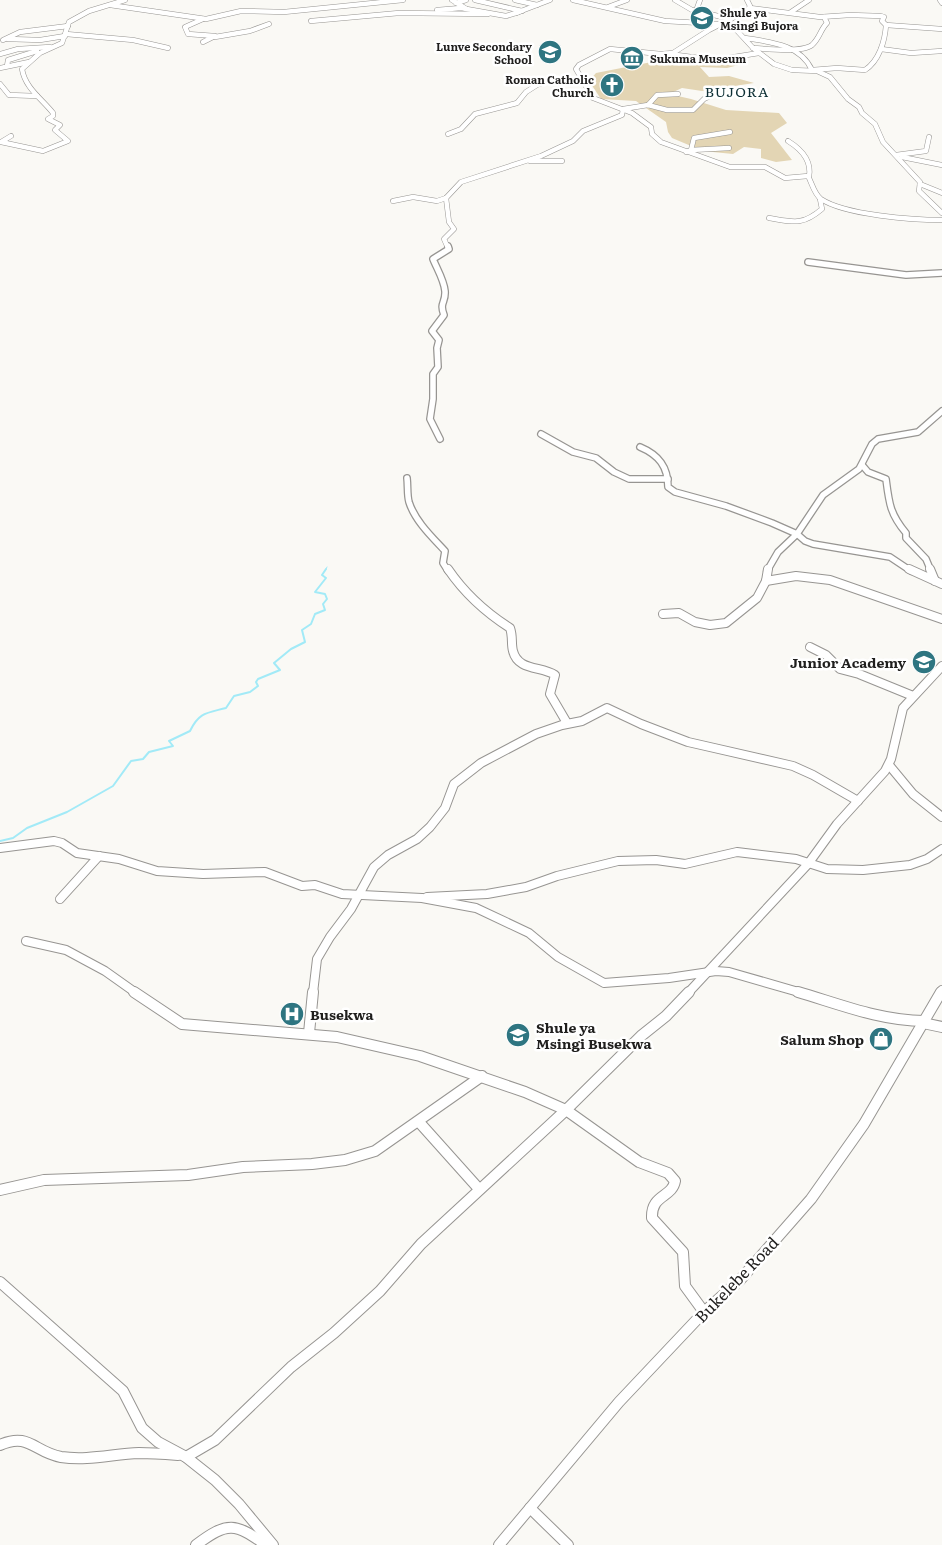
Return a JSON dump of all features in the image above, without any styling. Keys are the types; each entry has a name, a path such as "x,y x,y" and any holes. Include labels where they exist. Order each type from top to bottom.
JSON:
{"street":[{"path":"11,136 2,142 41,150 50,149 68,141 55,130 60,125 48,120 53,116 53,113 36,96 22,76 22,69 40,53 62,43 69,22 87,12 125,0"},
{"path":"375,0 384,3"},
{"path":"108,4 203,19 227,16 242,11 284,12 403,0"},
{"path":"448,0 466,0"},
{"path":"476,0 520,11"},
{"path":"515,0 537,5"},
{"path":"311,21 338,17 400,13 509,16 550,0"},
{"path":"573,0 665,21 720,24"},
{"path":"608,7 627,0"},
{"path":"667,54 673,53 709,30 729,20 750,8 824,17 884,17 882,21 886,25 886,34 881,49 868,69 838,68 812,70 784,68 774,64 753,48 729,20 696,11 675,0"},
{"path":"696,11 700,0"},
{"path":"747,0 750,8"},
{"path":"791,12 809,0"},
{"path":"453,1 464,8 488,14"},
{"path":"393,11 464,8 520,11"},
{"path":"753,48 781,50 811,47 820,37 821,29 826,23 824,17"},
{"path":"203,19 185,27 187,33 216,37"},
{"path":"203,42 216,37 250,31 269,24"},
{"path":"886,25 942,29"},
{"path":"4,38 25,32 68,26"},
{"path":"4,38 40,40 66,35 134,40 151,46 168,48"},
{"path":"745,38 779,43 793,49 808,61 812,70 830,77 846,97 875,124 883,142 916,176 920,184 919,191 928,204 934,206 942,213"},
{"path":"0,54 8,50 53,48"},
{"path":"7,66 8,60 14,57 53,48"},
{"path":"759,53 715,60 618,48 607,49 577,66 577,74 592,98 623,109 650,125 652,134 658,141 734,167 762,167 775,171 784,177 809,177"},
{"path":"881,49 913,53 942,51"},
{"path":"0,68 29,62"},
{"path":"448,134 461,129 474,114 517,103 526,92 537,85 555,80 582,82"},
{"path":"0,84 9,95 36,96"},
{"path":"648,105 657,96 678,94"},
{"path":"623,109 648,105 667,110 690,110 698,107 704,99 714,94"},
{"path":"393,201 413,197 437,200 446,198 461,182 524,161 573,141 583,131 622,115 623,109"},
{"path":"688,151 694,138 730,132"},
{"path":"897,155 926,151 929,137"},
{"path":"769,218 791,223 804,223 822,209 820,199 809,177 811,170 807,159 798,151 796,146 788,141"},
{"path":"688,151 729,148"},
{"path":"897,155 942,165"},
{"path":"524,161 562,161"},
{"path":"920,184 942,193"},
{"path":"440,439 430,419 434,399 433,374 438,366 436,348 439,340 432,331 444,315 440,307 445,297 442,276 433,259 449,249 444,239 454,229 449,222 446,198"},
{"path":"820,199 832,204 878,215 942,220"},
{"path":"808,262 906,275 920,272 942,273"},
{"path":"663,614 678,612 701,624 724,624 755,600 766,581 767,571 776,555 797,534 823,495 849,478 862,464 866,454 878,439 918,432 942,411"},
{"path":"540,434 573,452 596,458 629,479 668,479"},
{"path":"640,447 657,456 668,473 668,487 675,492 726,506 797,534 805,541 817,545 892,558 910,570 942,584"},
{"path":"862,464 868,472 885,478 894,518 905,532 906,538 926,559 935,581"},
{"path":"408,478 409,500 413,512 436,543 445,551 443,558 445,566 463,591 488,614 510,628 513,652 520,664 525,667 548,670 555,675 556,678 549,690 550,694 567,723"},
{"path":"766,581 796,576 830,580 942,619"},
{"path":"810,647 826,655 840,669 859,674 913,696"},
{"path":"0,1445 11,1440 21,1439 49,1454 63,1457 97,1458 140,1453 183,1456 215,1440 291,1367 334,1333 380,1291 421,1244 566,1110 641,1036 666,1016 766,911 808,864 837,824 889,765 901,714 913,696 942,666"},
{"path":"309,1033 317,959 330,937 351,909 369,874 380,861 417,839 440,817 454,784 460,778 493,756 536,734 567,723 582,721 607,708 641,724 688,742 793,766 813,775 858,802"},
{"path":"889,765 913,794 942,817"},
{"path":"0,848 54,841 62,843 77,853 120,859 139,866 170,873 270,873 302,886 315,885 342,894 422,898 487,894 531,886 557,876 618,861 656,860 685,864 732,852 796,859 808,864 833,869 863,870 910,865 927,859 942,849"},
{"path":"60,899 99,856"},
{"path":"422,898 484,911 529,933 558,956 589,976 604,983 669,978 707,972 729,972 885,1017 923,1022 942,1027"},
{"path":"26,941 66,950 105,971 182,1024 309,1033 353,1040 412,1054 482,1076 566,1110 639,1162 661,1169 672,1176 675,1184 658,1198 652,1212 652,1218 683,1252 685,1286 704,1312"},
{"name":"Bukelebe Road","path":"499,1545 619,1402 704,1312 740,1280 811,1199 864,1124 942,990"},
{"path":"0,1190 44,1180 188,1175 242,1166 312,1164 345,1160 375,1151 419,1122 482,1076"},
{"path":"419,1122 479,1189"},
{"path":"0,1282 123,1391 142,1428 158,1442 183,1456 215,1480 239,1504 273,1545"},
{"path":"530,1508 568,1545"},
{"path":"196,1545 216,1530 232,1527 249,1532 266,1545"}],"shaded area":[{"path":"677,57 701,61 746,63 727,68 700,67 709,77 729,76 754,83 702,91 682,88 669,94 726,110 779,113 787,123 771,133 792,160 776,162 761,158 761,149 744,147 733,154 703,151 672,138 668,132 666,122 636,101 601,99 589,81 596,73"}],"waterway":[{"path":"0,841 13,838 27,828 67,812 113,786 131,761 143,759 149,752 173,746 169,741 190,731 197,720 204,714 226,708 234,696 250,692 258,686 256,682 258,679 280,670 274,663 291,649 305,642 302,630 311,624 315,614 325,610 323,604 327,599 325,594 315,592 326,578 322,575 326,569"}],"place":[{"name":"Shule ya Msingi Bujora","path":"702,18"},
{"name":"Lunve Secondary School","path":"550,52"},
{"name":"Sukuma Museum","path":"632,58"},
{"name":"Roman Catholic Church","path":"612,85"},
{"name":"Junior Academy","path":"924,662"},
{"name":"Busekwa","path":"292,1014"},
{"name":"Shule ya Msingi Busekwa","path":"518,1035"},
{"name":"Salum Shop","path":"881,1039"}],"district":[{"name":"BUJORA","path":"737,91"}]}
